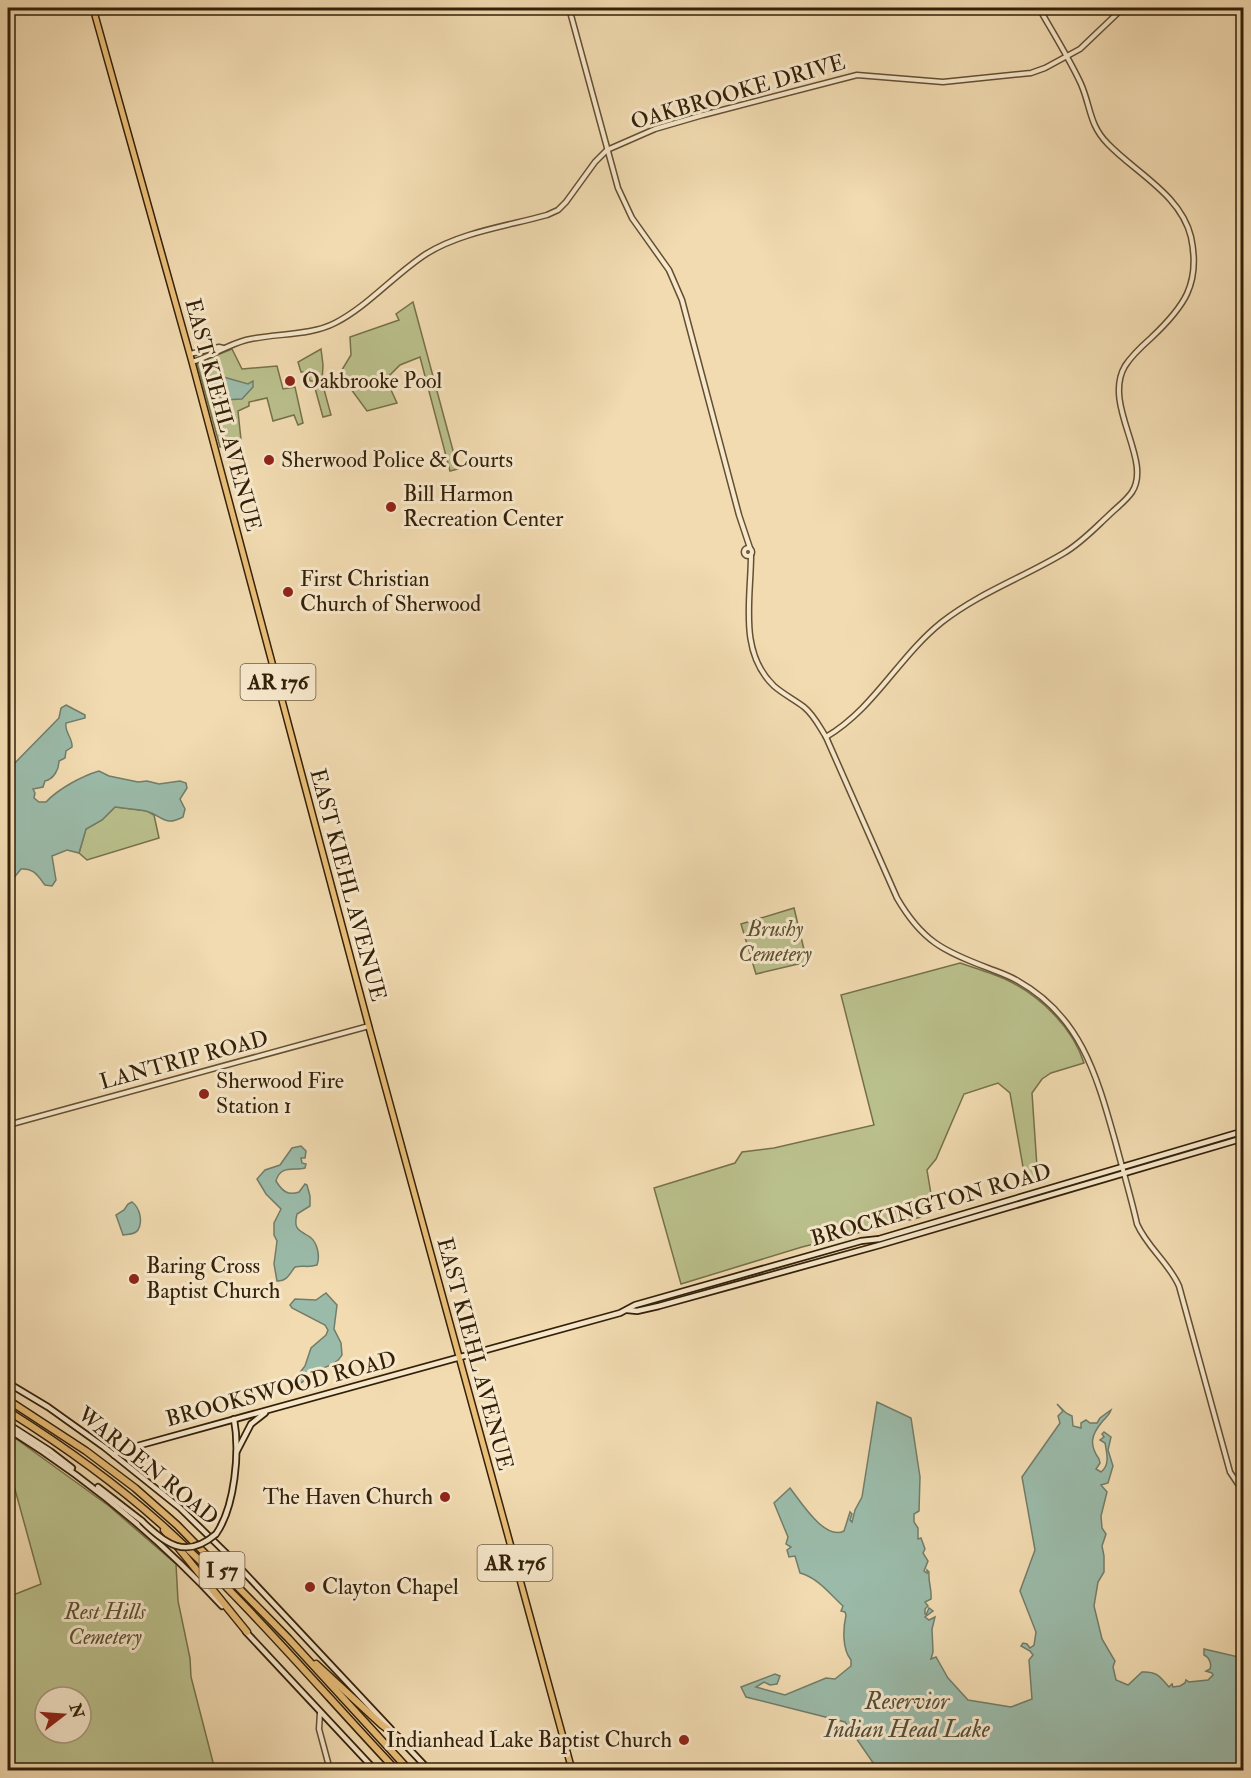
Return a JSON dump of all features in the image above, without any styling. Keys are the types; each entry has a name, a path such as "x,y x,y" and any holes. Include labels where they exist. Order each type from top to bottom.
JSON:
{"highway":[{"name":"I 57","path":"8,1400 81,1448 158,1508 205,1552 288,1638 409,1770"},
{"name":"I 57","path":"8,1411 90,1466 161,1524 215,1576 396,1770"},
{"path":"161,1524 167,1536 247,1632"},
{"path":"288,1638 398,1737"}],"main road":[{"name":"EAST KIEHL AVENUE","path":"93,8 190,354 571,1770"},
{"name":"BROCKINGTON ROAD","path":"459,1357 861,1241 879,1239 1244,1131"},
{"name":"BROCKINGTON ROAD","path":"627,1310 637,1311 880,1245 1244,1138"},
{"name":"BROOKSWOOD ROAD","path":"114,1455 118,1451 459,1357"},
{"name":"WARDEN ROAD","path":"8,1383 48,1407 166,1496 218,1545 429,1770"},
{"path":"236,1453 251,1424 259,1416 275,1408"},
{"path":"8,1424 50,1450 142,1521 158,1537 168,1544 181,1547 201,1544 216,1534 227,1514 237,1440 234,1419"},
{"path":"8,1429 72,1471 140,1526 176,1559 375,1770"}],"street":[{"path":"569,8 618,188 626,206 669,270 677,286 748,548 744,552 749,555 749,635 754,655 764,675 774,686 805,708 814,717 826,737 887,877 909,919 933,943 948,952 1008,975 1028,987 1050,1004 1074,1032 1088,1056 1096,1077 1140,1231 1173,1274 1179,1286 1230,1472 1244,1493"},
{"path":"826,737 855,717 921,642 941,623 1004,584 1064,554 1079,543 1133,492 1137,480 1135,459 1121,406 1119,381 1124,367 1133,354 1171,320 1186,298 1194,271 1193,252 1188,229 1174,204 1098,133 1082,85 1039,8"},
{"name":"OAKBROOKE DRIVE","path":"192,362 223,348 263,336 326,327 351,313 410,265 434,249 456,240 558,210 608,150 663,127 857,75 944,82 1017,76 1045,68 1089,43 1123,8"},
{"name":"OAKBROOKE DRIVE","path":"190,354 223,348"},
{"name":"LANTRIP ROAD","path":"8,1125 369,1026"},
{"path":"320,1712 319,1729 330,1770"}],"green space":[{"path":"413,302 458,469 450,471 420,357 400,365 386,379 397,403 367,411 348,385 338,383 340,373 351,355 350,337 399,320 396,314"},
{"path":"232,349 242,369 277,366 283,389 295,387 303,423 298,425 294,415 273,421 267,398 249,402 249,406 238,411 241,440 220,447 197,363"},
{"path":"321,349 322,382 331,415 323,417 313,381 310,381 307,372 301,372 298,362"},
{"path":"115,807 147,811 154,815 159,838 87,860 79,853 86,829 102,820"},
{"name":"Brushy Cemetery","path":"794,908 807,962 756,974 741,924"},
{"path":"960,963 1005,979 1042,1003 1063,1024 1079,1049 1084,1063 1051,1073 1042,1079 1032,1093 1038,1182 1026,1184 1010,1093 998,1083 964,1094 936,1159 927,1170 933,1206 921,1217 802,1247 681,1284 654,1188 735,1163 742,1152 774,1148 874,1125 841,995"},
{"name":"Rest Hills Cemetery","path":"8,1433 109,1506 176,1564 178,1601 190,1658 191,1677 215,1770 8,1770 8,1597 41,1584 8,1464"}],"water":[{"path":"211,376 220,376 248,384 253,381 253,387 242,399 224,400 211,386"},
{"path":"66,705 85,715 85,718 66,723 72,747 66,751 65,758 59,761 57,770 45,781 43,787 33,789 34,798 39,802 46,802 71,783 99,771 109,776 138,782 147,781 159,784 180,781 186,783 187,788 180,799 185,809 183,817 167,821 146,811 115,807 102,820 86,829 79,853 67,850 52,856 56,880 52,886 45,885 35,873 25,869 21,869 13,879 8,878 8,770 59,718 61,708"},
{"path":"301,1146 306,1151 305,1158 301,1158 302,1163 306,1164 305,1168 284,1171 276,1181 288,1193 299,1192 305,1184 307,1185 310,1206 297,1214 296,1226 315,1243 318,1250 318,1262 314,1266 295,1267 286,1279 277,1281 274,1264 277,1241 274,1235 274,1223 281,1209 266,1194 257,1179 265,1170 280,1165 292,1148"},
{"path":"132,1202 139,1211 140,1226 135,1233 123,1235 116,1215"},
{"path":"326,1293 337,1305 334,1329 341,1343 342,1355 331,1365 314,1372 299,1384 298,1375 305,1366 311,1348 326,1335 328,1330 325,1325 290,1305 295,1299 316,1300"},
{"name":"Reservior Indian Head Lake","path":"877,1402 911,1418 920,1477 919,1511 914,1514 914,1522 918,1528 918,1539 921,1538 925,1549 923,1553 928,1561 924,1571 929,1572 931,1599 925,1602 928,1606 925,1614 929,1608 933,1611 925,1617 929,1620 935,1617 932,1629 931,1659 936,1657 948,1678 968,1700 1011,1707 1032,1699 1029,1660 1033,1655 1021,1646 1023,1643 1030,1648 1034,1645 1036,1632 1020,1591 1035,1550 1022,1477 1060,1423 1058,1416 1063,1411 1057,1404 1072,1416 1073,1426 1081,1428 1081,1423 1086,1420 1090,1423 1097,1423 1111,1410 1095,1431 1093,1440 1100,1463 1096,1469 1101,1472 1106,1466 1107,1459 1105,1443 1100,1440 1104,1437 1102,1434 1104,1432 1111,1437 1108,1450 1113,1466 1108,1483 1101,1485 1107,1492 1101,1516 1102,1528 1106,1534 1102,1546 1104,1572 1098,1582 1094,1606 1102,1639 1115,1661 1113,1667 1116,1680 1128,1685 1142,1672 1147,1672 1158,1675 1169,1687 1172,1684 1173,1687 1180,1686 1186,1680 1189,1682 1208,1680 1213,1675 1206,1671 1211,1665 1209,1659 1204,1655 1204,1649 1243,1658 1243,1770 878,1770 845,1722 746,1697 741,1687 775,1674 780,1676 777,1684 770,1685 764,1682 756,1687 785,1695 826,1678 835,1679 851,1666 845,1645 846,1615 841,1611 843,1606 818,1582 800,1573 795,1556 789,1557 787,1550 791,1547 786,1544 788,1537 774,1503 790,1488 821,1525 837,1533 844,1531 850,1512 852,1522 862,1497"}],"place":[{"name":"Oakbrooke Pool","path":"290,381"},
{"name":"Sherwood Police & Courts","path":"269,460"},
{"name":"Bill Harmon Recreation Center","path":"391,507"},
{"name":"First Christian Church of Sherwood","path":"288,592"},
{"name":"Sherwood Fire Station 1","path":"204,1094"},
{"name":"Baring Cross Baptist Church","path":"134,1279"},
{"name":"The Haven Church","path":"445,1497"},
{"name":"Clayton Chapel","path":"310,1587"},
{"name":"Indianhead Lake Baptist Church","path":"684,1740"}]}
